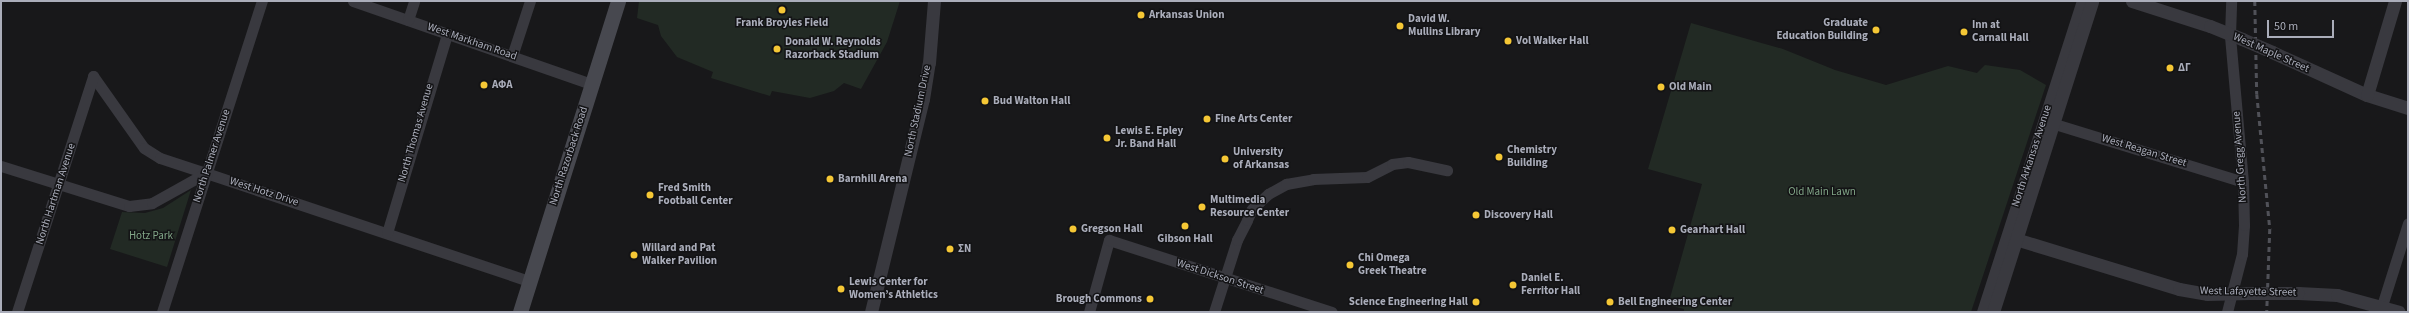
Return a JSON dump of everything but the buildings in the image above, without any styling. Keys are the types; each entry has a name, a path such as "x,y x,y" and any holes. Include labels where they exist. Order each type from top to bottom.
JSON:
{"main road":[{"name":"North Razorback Road","path":"520,312 618,1"}],"street":[{"name":"North Palmer Avenue","path":"162,312 262,1"},
{"name":"West Markham Road","path":"353,1 592,84"},
{"path":"408,20 414,1"},
{"path":"512,56 530,1"},
{"name":"North Stadium Drive","path":"871,312 923,99 929,63 934,1"},
{"name":"North Arkansas Avenue","path":"1993,312 2012,237 2048,122 2083,1"},
{"name":"North Arkansas Avenue","path":"2048,122 2092,1"},
{"name":"West Maple Street","path":"2132,1 2236,37 2367,95 2408,108"},
{"name":"North Gregg Avenue","path":"2228,312 2242,254 2243,182 2236,37 2231,1"},
{"path":"2367,95 2395,1"},
{"name":"North Thomas Avenue","path":"387,233 447,34"},
{"name":"West Hotz Drive","path":"93,76 144,148 160,158 529,281"},
{"name":"North Hartman Avenue","path":"17,312 93,76"},
{"name":"West Reagan Street","path":"2048,122 2243,182"},
{"path":"1214,312 1237,240 1252,209 1268,194 1286,184 1313,179 1367,177 1392,164 1408,162 1446,170"},
{"path":"1,166 121,205 137,206 157,201 206,173"},
{"path":"2381,309 2408,223"},
{"name":"North Arkansas Avenue","path":"1983,312 2012,237"},
{"name":"West Lafayette Street","path":"2012,237 2179,289 2207,294 2298,293 2337,295 2381,309 2399,312"},
{"name":"West Dickson Street","path":"1089,312 1109,240 1332,312"}],"green space":[{"name":"Donald W. Reynolds Razorback Stadium","path":"639,1 900,1 887,42 861,89 844,83 834,91 810,98 772,91 770,96 711,78 713,72 677,57 661,36 658,25 637,18"},
{"name":"Old Main Lawn","path":"1691,23 1783,49 1835,70 1886,85 1948,66 1977,73 1985,65 2020,70 2046,85 1971,312 1684,312 1684,309 1668,305 1702,184 1648,169"},
{"name":"Hotz Park","path":"191,190 167,267 110,249 122,212 145,213 163,208"}],"railway":[{"path":"2255,1 2257,94 2270,229 2267,312"}],"place":[{"name":"Frank Broyles Field","path":"782,10"},
{"name":"Arkansas Union","path":"1141,15"},
{"name":"David W. Mullins Library","path":"1400,26"},
{"name":"Graduate Education Building","path":"1876,30"},
{"name":"Inn at Carnall Hall","path":"1964,32"},
{"name":"Vol Walker Hall","path":"1508,41"},
{"name":"Donald W. Reynolds Razorback Stadium","path":"777,49"},
{"name":"ΔΓ","path":"2170,68"},
{"name":"ΑΦΑ","path":"484,85"},
{"name":"Old Main","path":"1661,87"},
{"name":"Bud Walton Hall","path":"985,101"},
{"name":"Fine Arts Center","path":"1207,119"},
{"name":"Lewis E. Epley Jr. Band Hall","path":"1107,138"},
{"name":"Chemistry Building","path":"1499,157"},
{"name":"University of Arkansas","path":"1225,159"},
{"name":"Barnhill Arena","path":"830,179"},
{"name":"Fred Smith Football Center","path":"650,195"},
{"name":"Multimedia Resource Center","path":"1202,207"},
{"name":"Discovery Hall","path":"1476,215"},
{"name":"Gibson Hall","path":"1185,226"},
{"name":"Gregson Hall","path":"1073,229"},
{"name":"Gearhart Hall","path":"1672,230"},
{"name":"ΣΝ","path":"950,249"},
{"name":"Willard and Pat Walker Pavilion","path":"634,255"},
{"name":"Chi Omega Greek Theatre","path":"1350,265"},
{"name":"Daniel E. Ferritor Hall","path":"1513,285"},
{"name":"Lewis Center for Women’s Athletics","path":"841,289"},
{"name":"Brough Commons","path":"1150,299"},
{"name":"Science Engineering Hall","path":"1476,302"},
{"name":"Bell Engineering Center","path":"1610,302"}]}
